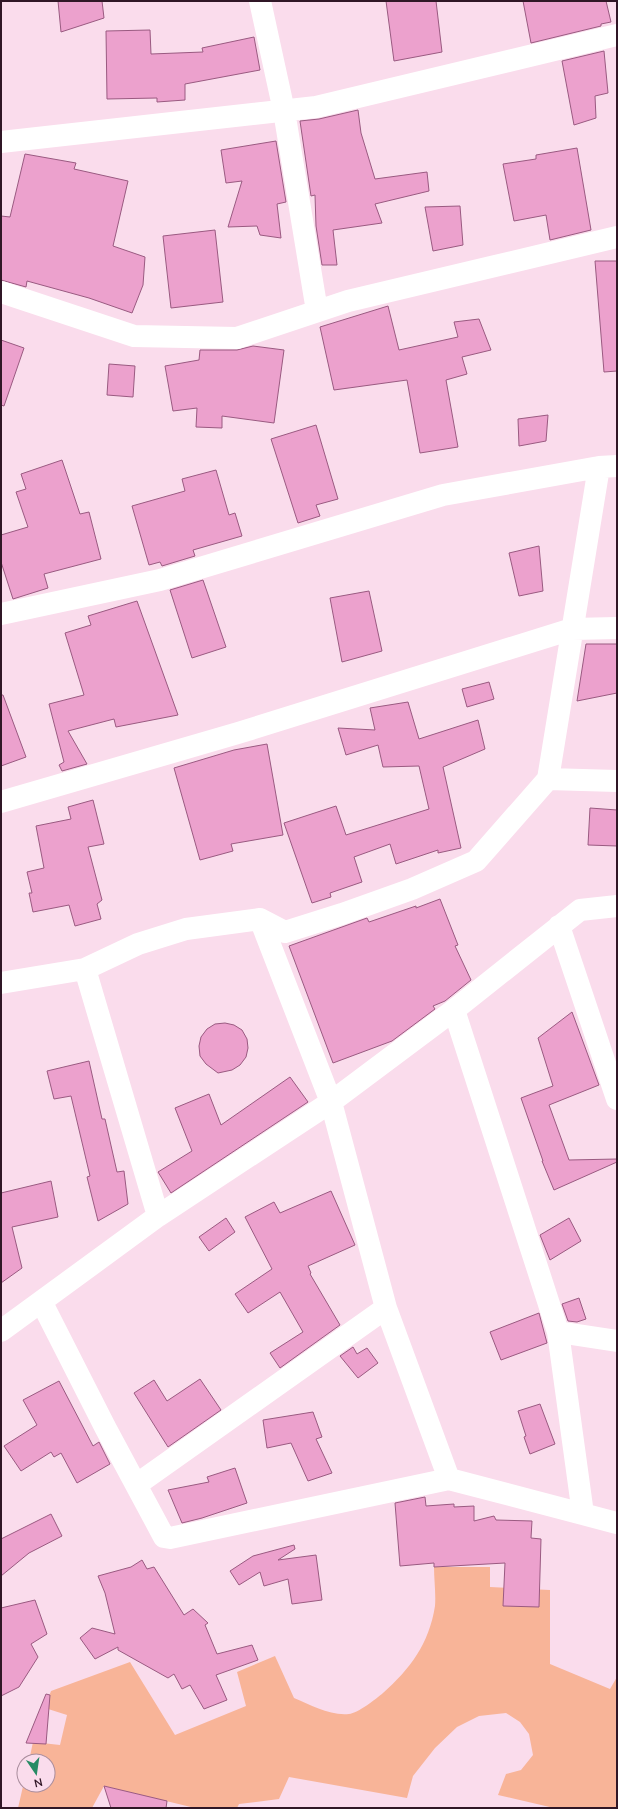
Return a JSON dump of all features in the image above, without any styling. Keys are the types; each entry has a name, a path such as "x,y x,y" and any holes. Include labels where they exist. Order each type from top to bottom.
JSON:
{"street":[{"path":"260,1 284,111 317,311"},
{"path":"1,142 316,107 617,35"},
{"path":"1,292 134,336 237,338 348,301 617,237"},
{"path":"1,614 160,580 443,495 608,466 572,629 548,779 476,861 412,889 342,914 285,932 260,919 186,929 138,944 85,969 1,983"},
{"path":"1,802 276,722 572,629 617,628"},
{"path":"548,779 617,781"},
{"path":"1,1332 158,1216 331,1102 454,1010 580,910 617,906"},
{"path":"260,919 331,1102 386,1308 449,1479"},
{"path":"558,926 617,1099"},
{"path":"85,969 158,1216"},
{"path":"454,1010 558,1332 583,1514"},
{"path":"42,1303 164,1537 170,1538 449,1479 617,1523"},
{"path":"136,1485 386,1308"},
{"path":"558,1332 617,1340"}],"shaded area":[{"path":"434,1567 490,1567 490,1587 550,1590 550,1664 610,1689 617,1677 617,1808 554,1808 498,1795 506,1774 521,1770 533,1755 529,1734 520,1722 506,1713 479,1716 457,1727 435,1748 413,1776 407,1798 289,1777 279,1799 239,1804 237,1808 195,1808 104,1786 92,1808 18,1808 21,1793 56,1793 56,1753 31,1753 33,1742 60,1745 67,1715 45,1708 51,1691 130,1662 175,1735 246,1706 237,1672 275,1656 294,1698 328,1712 349,1714 372,1702 393,1684 410,1665 423,1644 428,1632 435,1606"}],"building":[{"path":"58,1 102,1 104,18 61,32"},
{"path":"386,1 436,1 442,52 394,61"},
{"path":"523,1 606,1 611,22 601,24 601,26 531,43"},
{"path":"150,30 151,54 203,52 202,48 254,37 260,70 185,84 185,100 157,102 157,98 107,99 106,31"},
{"path":"604,51 608,93 595,96 596,118 574,125 562,61"},
{"path":"358,110 361,133 375,179 427,172 429,191 375,204 382,223 333,230 337,265 322,265 316,226 315,195 311,196 300,121 319,119"},
{"path":"276,141 286,202 277,204 281,238 260,235 257,226 228,227 242,181 226,183 221,150"},
{"path":"577,148 591,230 550,240 546,215 514,221 503,164 536,159 536,155"},
{"path":"25,154 76,163 74,169 128,181 113,246 145,257 143,285 132,313 89,298 27,281 26,287 1,280 1,216 10,217"},
{"path":"460,206 463,245 433,251 425,207"},
{"path":"215,230 223,302 171,308 163,236"},
{"path":"595,261 617,261 617,371 604,372"},
{"path":"388,306 399,350 458,337 454,322 479,319 491,350 462,357 467,374 446,380 458,447 420,453 407,380 334,390 320,327"},
{"path":"1,340 24,348 4,406 1,405"},
{"path":"253,346 284,350 274,423 222,416 222,428 196,427 197,408 173,411 165,366 199,360 200,350 237,350"},
{"path":"109,364 135,366 133,397 107,395"},
{"path":"548,415 546,441 519,446 518,419"},
{"path":"316,425 338,499 316,505 320,516 298,523 271,439"},
{"path":"62,460 80,514 89,512 101,559 44,574 48,588 13,599 1,562 1,535 28,527 16,492 26,489 21,474"},
{"path":"216,470 229,515 235,513 242,536 193,550 195,556 162,566 160,562 149,565 132,506 185,491 182,479"},
{"path":"539,546 543,591 519,596 509,553"},
{"path":"203,580 226,647 192,658 170,590"},
{"path":"369,591 382,651 342,662 330,598"},
{"path":"137,601 178,715 116,727 114,719 68,731 87,764 62,771 59,765 64,762 49,704 84,695 65,633 91,625 88,616"},
{"path":"586,644 617,644 617,693 577,701"},
{"path":"489,682 494,699 467,707 462,689"},
{"path":"1,695 3,695 26,757 1,766"},
{"path":"408,702 419,739 478,720 485,749 443,767 461,848 438,853 438,850 396,864 390,844 354,857 362,882 330,893 331,897 312,903 284,823 336,806 346,835 429,809 419,766 383,767 378,745 346,755 338,728 375,730 370,708"},
{"path":"267,744 283,835 231,844 233,851 200,860 174,768 234,750"},
{"path":"93,800 104,844 88,847 102,900 97,904 101,919 75,926 69,905 33,912 29,893 32,893 27,872 44,868 36,826 71,819 68,807"},
{"path":"590,808 617,810 617,846 588,845"},
{"path":"440,899 458,945 455,946 471,980 445,1001 433,1006 435,1009 392,1041 333,1063 289,946 367,918 369,922"},
{"path":"572,1012 599,1085 549,1105 569,1160 617,1159 617,1162 554,1190 542,1161 521,1098 553,1086 538,1038"},
{"path":"225,1023 234,1025 242,1030 247,1039 248,1048 246,1057 240,1065 232,1070 218,1073 206,1064 200,1056 199,1046 201,1037 207,1029 215,1024"},
{"path":"89,1061 102,1119 105,1119 117,1172 124,1171 128,1204 98,1221 87,1177 90,1176 71,1096 54,1099 47,1071"},
{"path":"290,1077 308,1102 171,1193 158,1172 192,1151 175,1108 209,1094 221,1125"},
{"path":"51,1181 58,1217 12,1227 22,1268 1,1283 1,1193"},
{"path":"331,1191 355,1245 308,1266 311,1273 310,1274 340,1325 280,1368 270,1353 303,1332 280,1292 248,1313 235,1294 272,1269 245,1217 274,1202 280,1213"},
{"path":"226,1218 235,1232 209,1251 199,1237"},
{"path":"569,1218 581,1241 550,1260 540,1235"},
{"path":"579,1298 586,1319 577,1322 568,1321 562,1304"},
{"path":"539,1313 547,1343 501,1360 490,1332"},
{"path":"353,1347 357,1354 367,1348 378,1363 358,1378 340,1356"},
{"path":"200,1379 221,1410 168,1447 134,1393 154,1380 167,1401"},
{"path":"59,1381 93,1446 99,1442 110,1464 77,1483 61,1453 54,1457 51,1452 21,1471 4,1446 37,1425 23,1400"},
{"path":"540,1404 555,1444 530,1454 524,1437 526,1436 518,1411"},
{"path":"313,1412 322,1437 316,1439 332,1473 308,1481 291,1443 267,1448 263,1420"},
{"path":"235,1468 247,1503 182,1523 168,1490 209,1482 207,1477"},
{"path":"425,1497 426,1506 454,1504 454,1507 474,1506 474,1521 494,1516 496,1520 532,1521 531,1538 541,1539 539,1607 503,1606 505,1563 434,1567 434,1563 400,1566 395,1503"},
{"path":"51,1514 62,1536 29,1553 1,1576 1,1539"},
{"path":"294,1545 295,1549 278,1560 316,1555 322,1600 292,1604 288,1579 264,1586 260,1572 239,1585 230,1571 253,1556"},
{"path":"142,1560 147,1569 154,1567 184,1615 193,1609 208,1623 205,1625 217,1654 252,1645 258,1660 216,1675 227,1700 204,1709 190,1685 182,1689 174,1674 168,1678 118,1650 118,1647 95,1659 80,1638 92,1628 115,1634 105,1593 98,1576 131,1567"},
{"path":"35,1600 47,1634 31,1644 38,1657 19,1687 1,1696 1,1608"},
{"path":"46,1694 50,1695 46,1744 26,1743"},
{"path":"104,1786 167,1801 166,1808 111,1808"}]}
